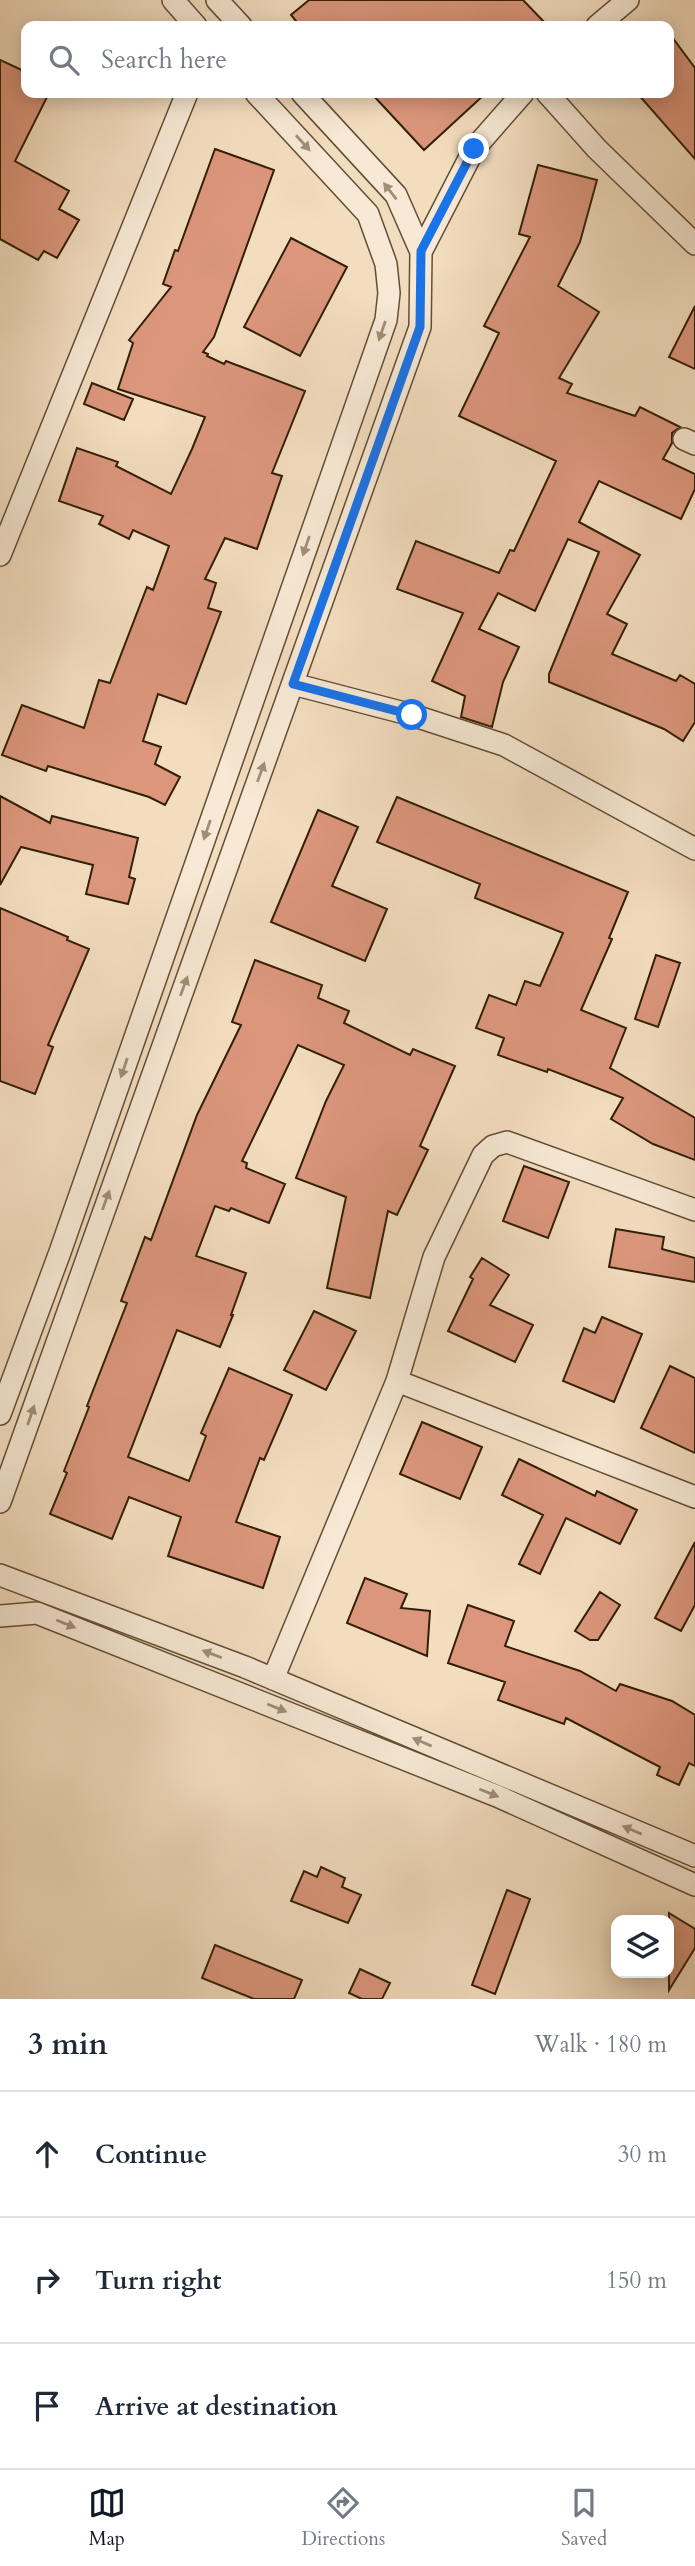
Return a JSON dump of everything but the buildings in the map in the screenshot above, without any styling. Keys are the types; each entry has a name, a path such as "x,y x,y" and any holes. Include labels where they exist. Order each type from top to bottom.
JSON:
{"street":[{"path":"173,0 192,21"},
{"path":"217,0 236,21"},
{"path":"603,21 628,0"},
{"path":"0,555 185,98"},
{"path":"0,1414 65,1239 386,320 389,293 386,264 368,214 262,98"},
{"path":"0,1502 420,327 421,251 396,195 307,98"},
{"path":"421,251 474,149 519,98"},
{"path":"551,98 597,149 695,244"},
{"path":"293,684 412,715 504,745 692,844"},
{"path":"273,1679 397,1381 434,1256 483,1155 493,1146 508,1142 695,1210"},
{"path":"397,1381 695,1497"},
{"path":"0,1575 273,1679 695,1856"},
{"path":"0,1616 37,1613 497,1796 695,1885"}],"route":[{"path":"412,715 293,684 420,327 421,251 474,149"}]}
